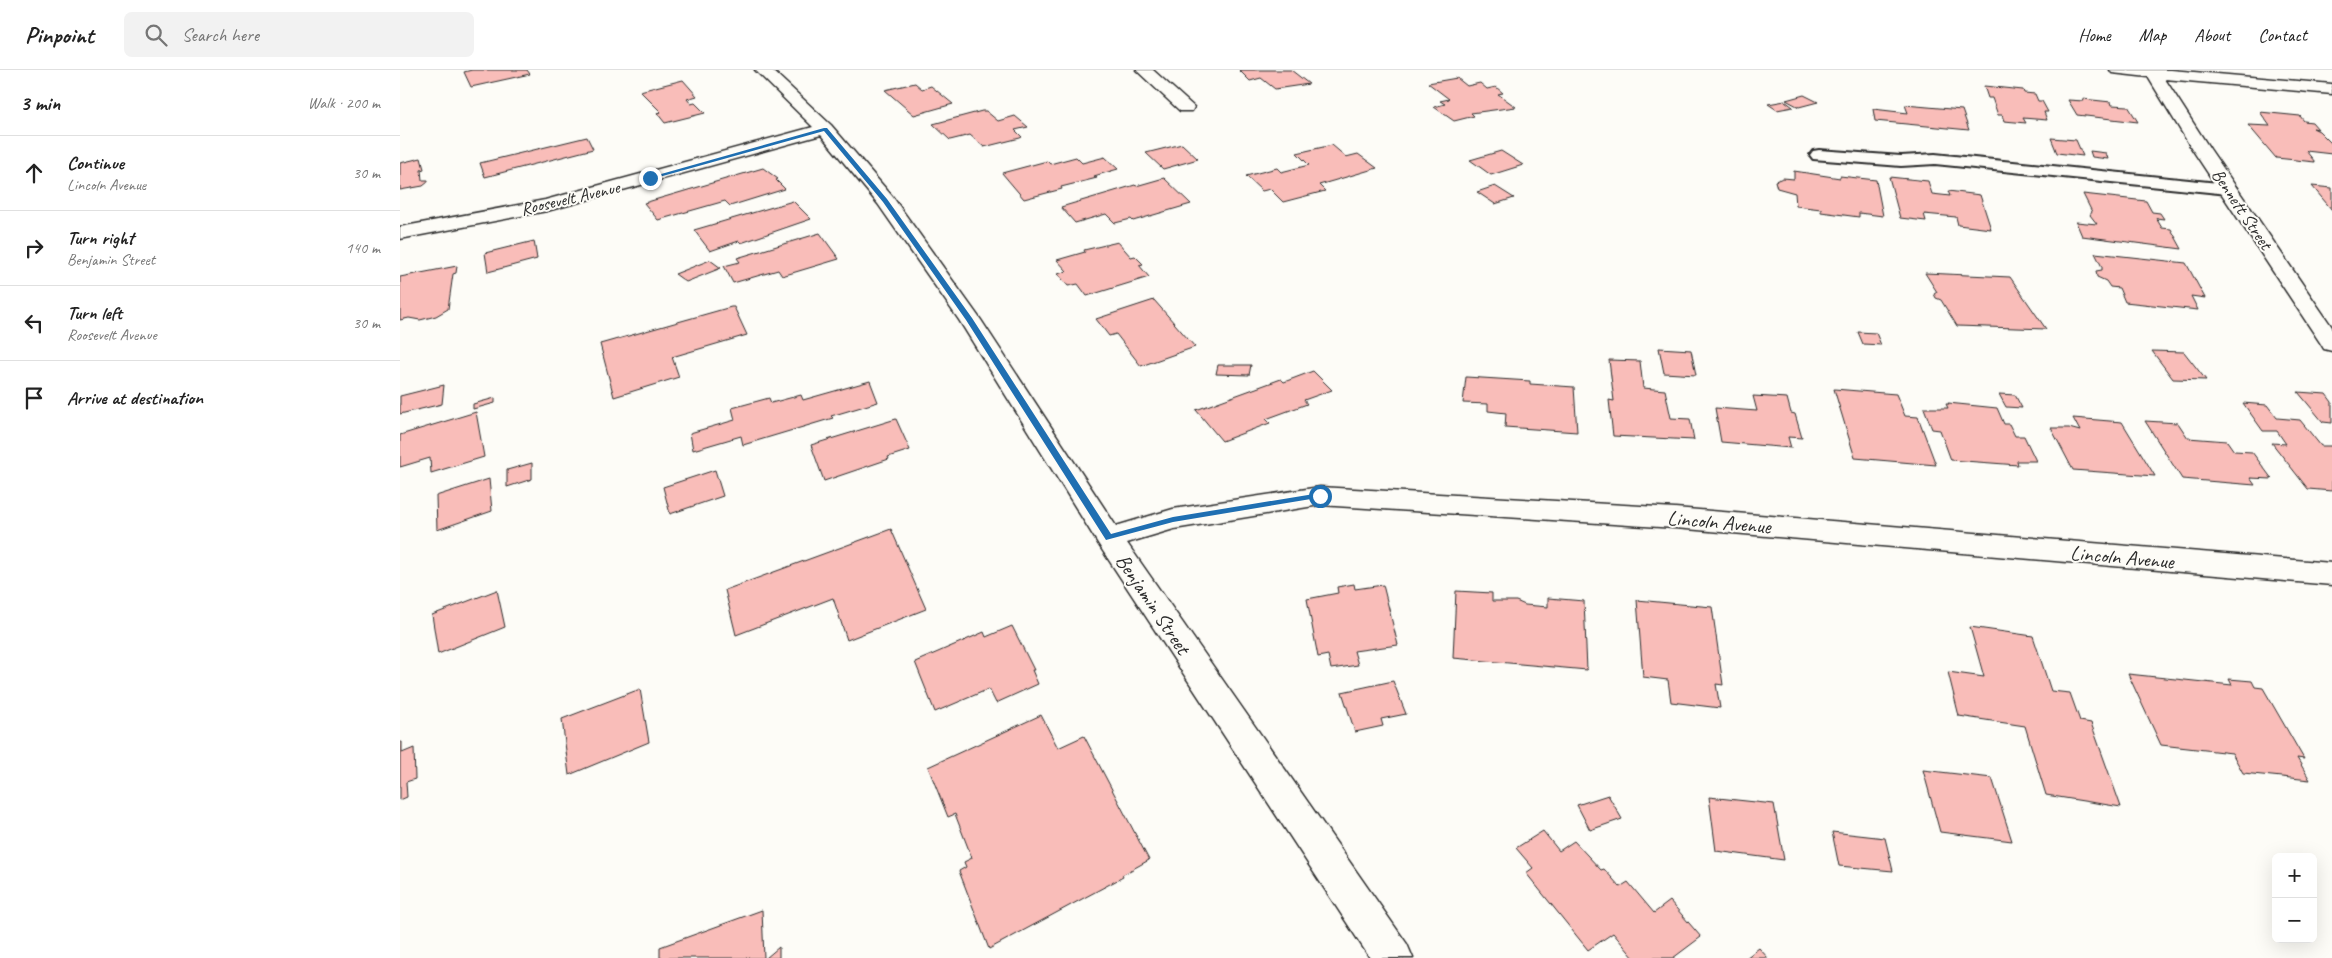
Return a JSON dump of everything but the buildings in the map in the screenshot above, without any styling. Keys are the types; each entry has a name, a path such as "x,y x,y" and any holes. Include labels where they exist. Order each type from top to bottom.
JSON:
{"street":[{"name":"Benjamin Street","path":"763,70 826,129 885,200 970,320 1108,538 1393,958"},
{"path":"1144,70 1186,106"},
{"path":"2118,70 2332,89"},
{"name":"Bennett Street","path":"2153,73 2332,344"},
{"name":"Roosevelt Avenue","path":"400,233 546,205 826,129"},
{"name":"Lincoln Avenue","path":"1108,538 1173,519 1320,496 1675,518 2332,574"}],"lane":[{"path":"1819,155 1902,161 1935,159 2228,189"}],"route":[{"path":"650,178 826,129 885,200 970,320 1108,538 1173,519 1320,496"}]}
